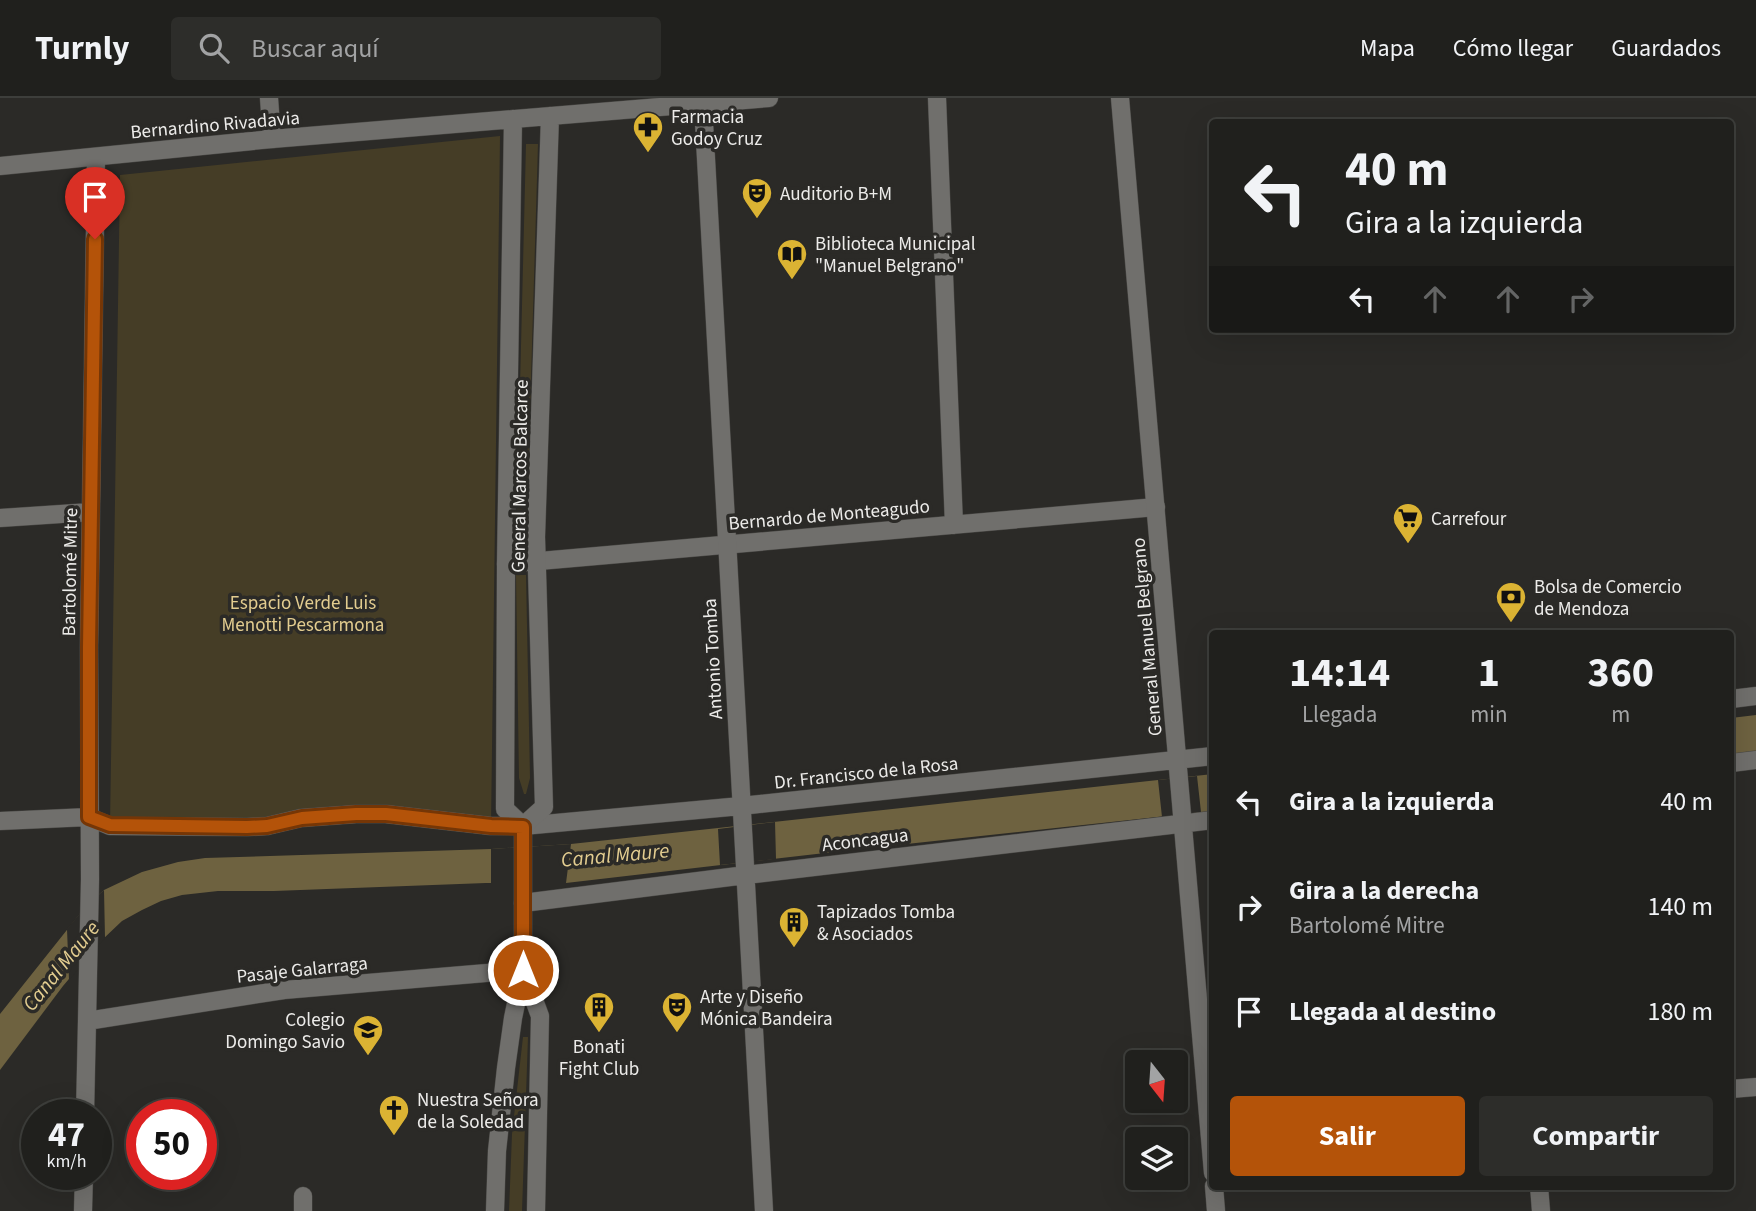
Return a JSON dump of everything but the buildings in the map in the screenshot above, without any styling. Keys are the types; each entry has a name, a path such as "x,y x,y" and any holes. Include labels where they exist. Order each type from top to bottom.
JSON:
{"street":[{"path":"269,98 271,139"},
{"name":"Bernardino Rivadavia","path":"0,166 271,139 703,101 769,98"},
{"path":"937,98 954,525"},
{"name":"General Manuel Belgrano","path":"1120,98 1209,1109"},
{"name":"Antonio Tomba","path":"703,101 764,1211"},
{"name":"General Marcos Balcarce","path":"513,119 505,809 523,827 544,807 536,537 551,116"},
{"name":"Bartolomé Mitre","path":"85,1099 96,157"},
{"name":"Bernardo de Monteagudo","path":"506,564 1156,507"},
{"path":"0,518 91,512"},
{"path":"1734,699 1756,696"},
{"name":"Dr. Francisco de la Rosa","path":"0,821 89,817 110,825 247,827 333,815 386,814 523,827 1209,756"},
{"path":"1734,763 1756,760"},
{"name":"Aconcagua","path":"523,902 745,868 1182,819 1209,820"},
{"path":"495,1211 497,1151 506,1068 523,970 523,827"},
{"path":"523,970 540,1016 536,1211"},
{"name":"Pasaje Galarraga","path":"86,1021 284,990 523,970"},
{"path":"1734,1089 1756,1087"},
{"path":"83,1211 84,1190"},
{"path":"1214,1190 1216,1211"},
{"path":"1539,1190 1541,1211"}],"green space":[{"name":"Espacio Verde Luis Menotti Pescarmona","path":"500,136 491,826 431,820 110,826 120,175"},
{"path":"526,144 538,144 526,548 516,548"},
{"path":"516,575 526,575 530,778 526,794 519,778"},
{"path":"523,1037 528,1037 522,1211 509,1211 512,1134"}],"water":[{"path":"1756,715 1756,751 1734,754 1734,718"},
{"name":"Canal Maure","path":"1209,774 1209,811 566,883 218,891 182,895 161,901 122,921 102,940 63,986 0,1070 0,1014 86,906 104,890 142,872 205,858 571,844"}],"pier":[{"path":"1197,776 1201,812 1162,817 1158,780"},
{"path":"775,822 776,859 720,865 718,829"},
{"path":"571,844 566,883 491,883 491,849"},
{"path":"104,890 105,938 69,980 67,929"}],"place":[{"name":"Farmacia Godoy Cruz","path":"648,154"},
{"name":"Auditorio B+M","path":"757,220"},
{"name":"Biblioteca Municipal \"Manuel Belgrano\"","path":"792,281"},
{"name":"Carrefour","path":"1408,545"},
{"name":"Bolsa de Comercio de Mendoza","path":"1511,624"},
{"name":"Tapizados Tomba & Asociados","path":"794,949"},
{"name":"Bonati Fight Club","path":"599,1034"},
{"name":"Arte y Diseño Mónica Bandeira","path":"677,1034"},
{"name":"Colegio Domingo Savio","path":"368,1057"},
{"name":"Nuestra Señora de la Soledad","path":"394,1137"}],"route":[{"path":"95,239 89,817 110,825 247,827 333,815 386,814 523,827 523,970"}]}
